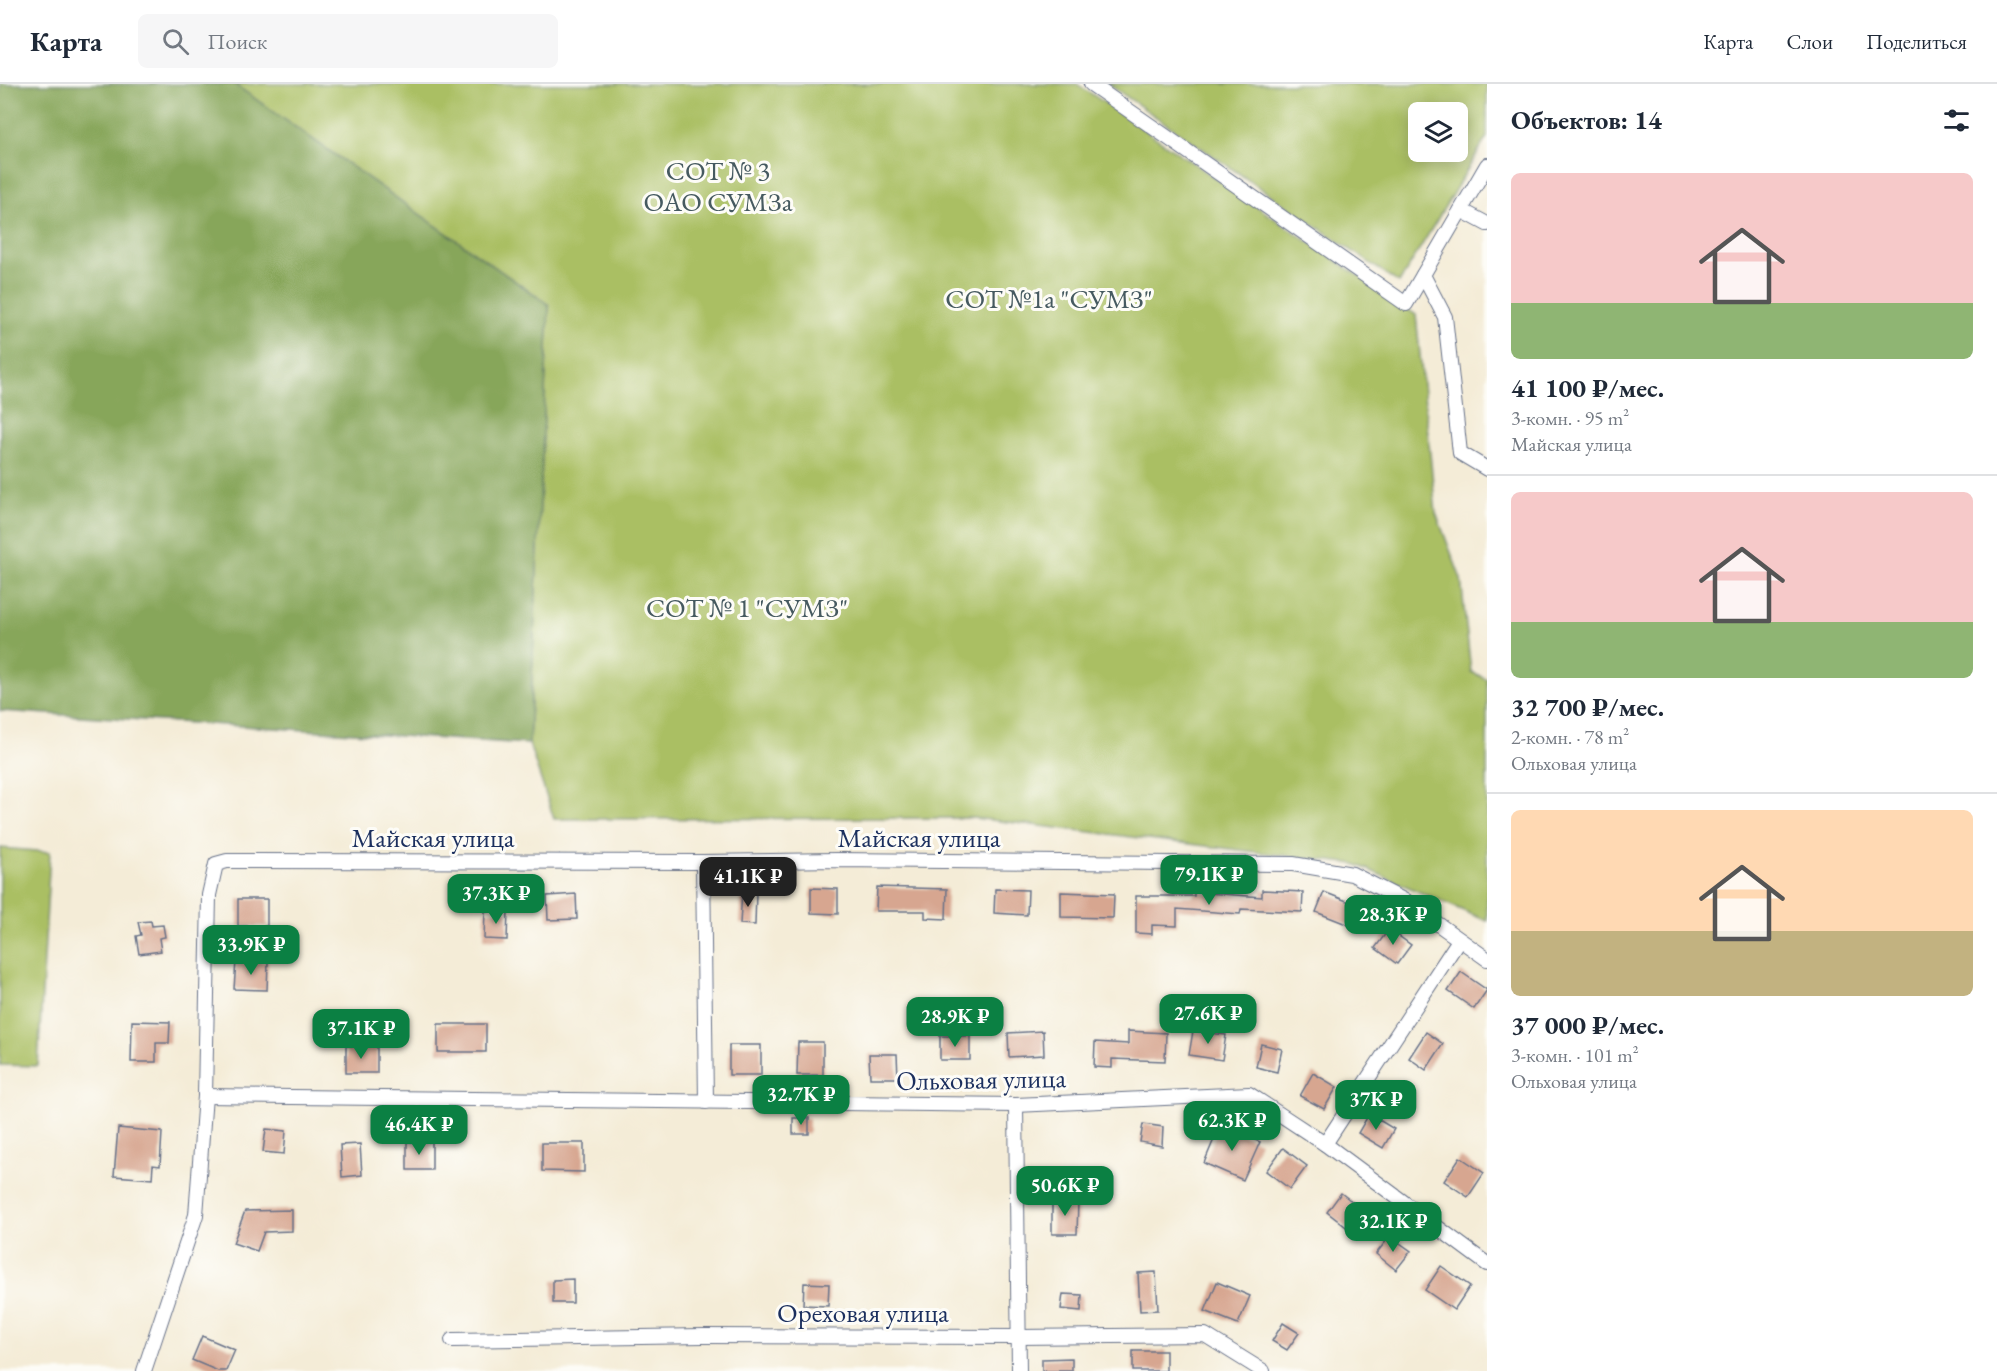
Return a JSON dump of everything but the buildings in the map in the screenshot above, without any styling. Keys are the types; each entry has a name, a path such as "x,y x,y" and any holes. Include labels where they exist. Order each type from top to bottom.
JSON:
{"street":[{"path":"1091,84 1406,304 1487,165"},
{"path":"1461,210 1487,224"},
{"path":"1423,276 1445,316 1461,453 1487,469"},
{"name":"Майская улица","path":"205,1096 209,895 216,864 227,861 836,860 1293,864 1352,874 1407,902 1487,959"},
{"path":"703,862 706,1102"},
{"path":"1325,1144 1459,940"},
{"name":"Ольховая улица","path":"205,1096 1016,1105 1249,1094 1325,1144 1487,1264"},
{"path":"144,1371 196,1215 205,1096"},
{"path":"1016,1105 1019,1371"},
{"name":"Ореховая улица","path":"452,1340 703,1336 1205,1335 1263,1371"}],"green space":[{"path":"0,84 234,84 549,305 529,744 0,711"},
{"path":"234,84 1077,84 1416,315 1436,513 1461,579 1471,672 1487,679 1487,921 1355,864 974,818 554,819 529,744 549,305"},
{"path":"1108,84 1487,84 1487,137 1399,283"},
{"path":"0,848 50,852 38,1066 0,1065"}],"park label":[{"name":"СОТ № 3 ОАО СУМЗа","path":"718,186"},
{"name":"СОТ №1а \"СУМЗ\"","path":"1049,298"},
{"name":"СОТ № 1 \"СУМЗ\"","path":"747,607"}]}
